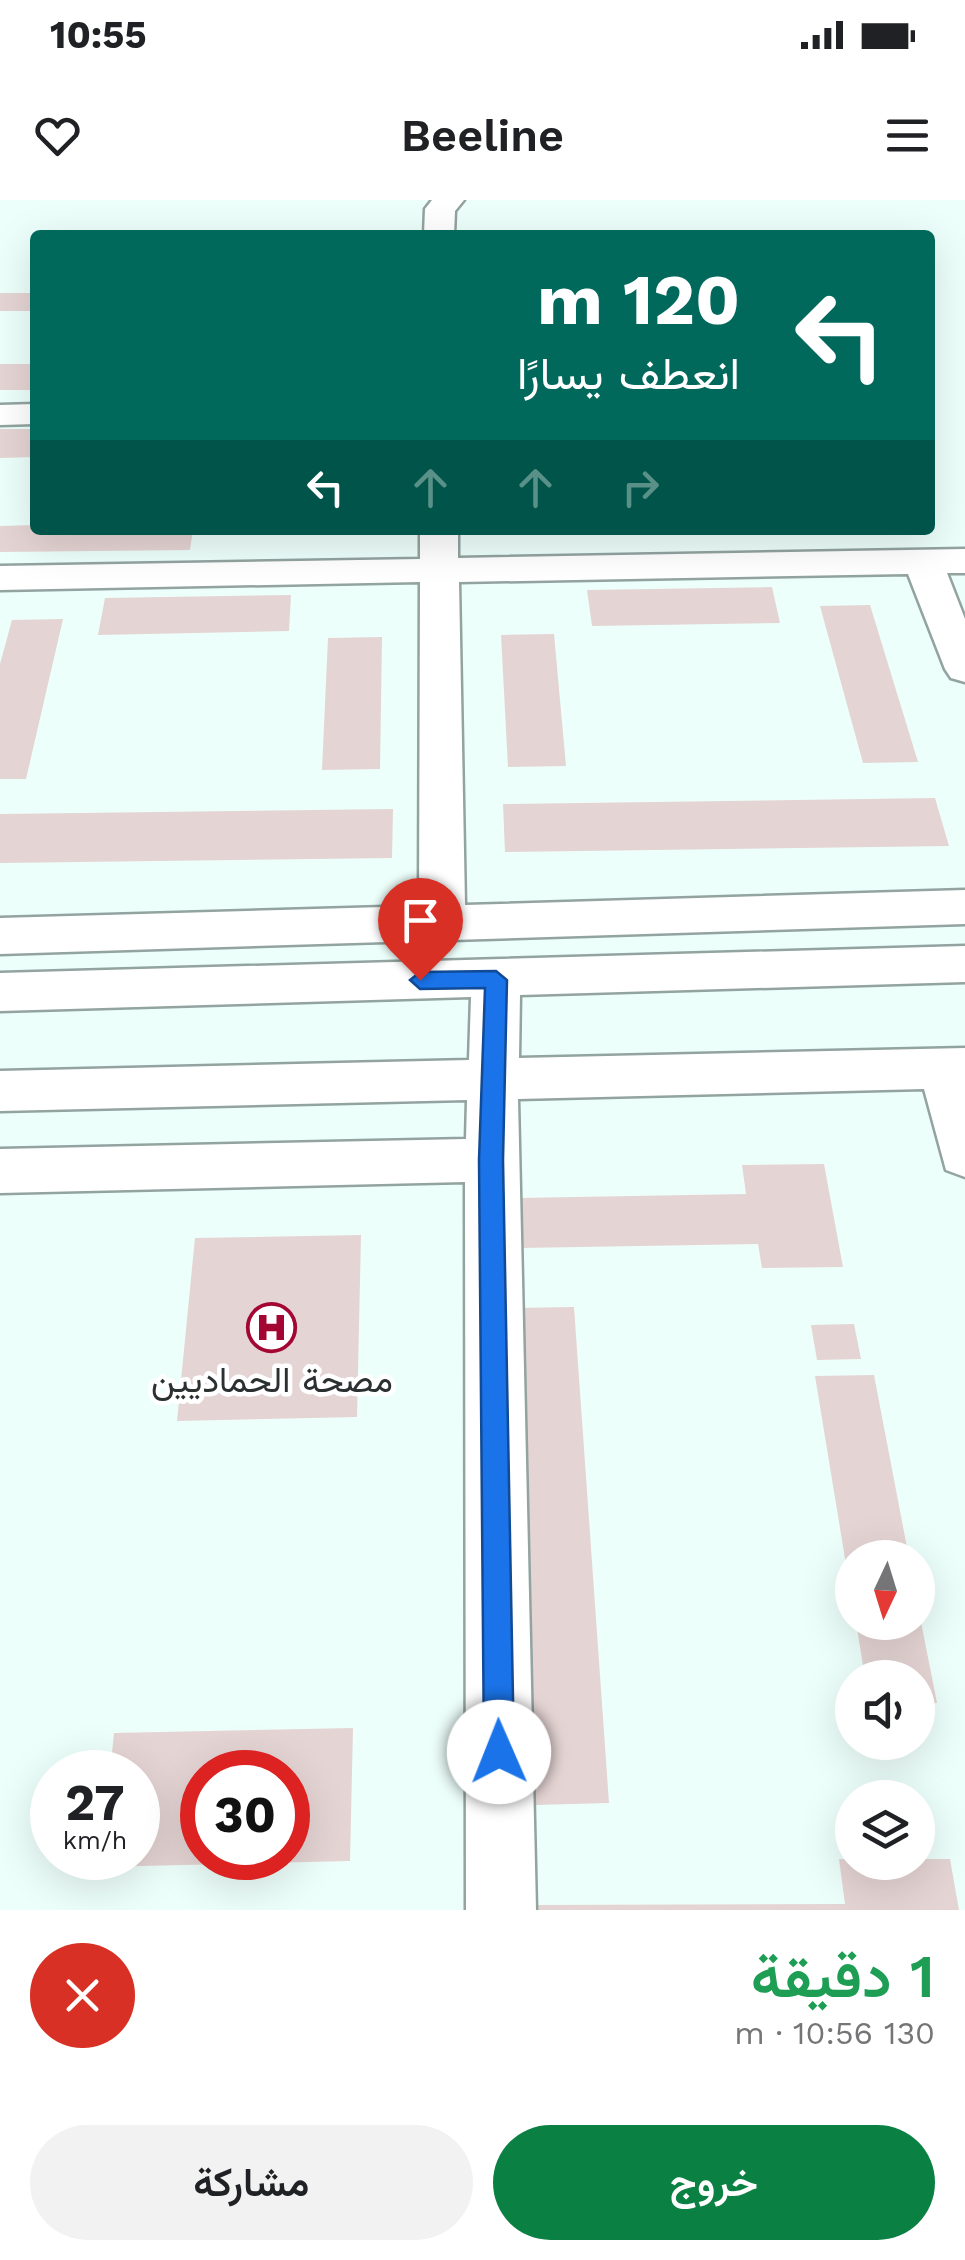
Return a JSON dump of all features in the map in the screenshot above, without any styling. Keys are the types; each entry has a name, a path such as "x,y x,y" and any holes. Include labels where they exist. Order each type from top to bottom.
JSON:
{"street":[{"path":"439,230 440,209 449,200"},
{"path":"0,415 30,414"},
{"path":"439,535 442,922"},
{"path":"0,578 965,561"},
{"path":"923,562 965,669"},
{"path":"0,936 965,907"},
{"path":"0,992 965,964"},
{"path":"496,980 491,1160 501,1910"},
{"path":"0,1092 954,1068 965,1155"},
{"path":"0,1170 491,1160"}],"building":[{"path":"0,293 30,293 30,311 0,311"},
{"path":"0,364 30,364 30,390 0,390"},
{"path":"0,429 30,429 30,457 0,458"},
{"path":"30,525 30,535 192,535 190,550 0,552 0,526"},
{"path":"772,587 780,623 592,626 587,590"},
{"path":"291,595 289,631 98,635 105,598"},
{"path":"870,605 918,762 863,763 820,606"},
{"path":"63,619 26,779 0,779 0,664 12,620"},
{"path":"554,634 566,766 508,767 501,635"},
{"path":"382,637 380,769 322,770 328,638"},
{"path":"935,798 949,846 505,852 503,804"},
{"path":"393,809 392,858 0,863 0,814"},
{"path":"824,1164 843,1267 762,1268 758,1244 520,1248 518,1198 746,1194 742,1165"},
{"name":"مصحة الحماديين","path":"361,1235 357,1417 177,1421 195,1238"},
{"path":"574,1307 609,1803 535,1805 512,1308"},
{"path":"854,1324 861,1359 817,1360 811,1325"},
{"path":"874,1375 906,1540 842,1540 815,1376"},
{"path":"859,1640 925,1640 928,1660 862,1660"},
{"path":"353,1728 350,1861 310,1862 310,1750 180,1750 180,1865 160,1866 160,1750 112,1750 114,1733"},
{"path":"935,1859 950,1859 959,1910 532,1910 532,1905 845,1904 842,1880 935,1880"}],"place":[{"name":"مصحة الحماديين","path":"272,1328"}],"route":[{"path":"420,980 496,980 491,1160 499,1752"}]}
